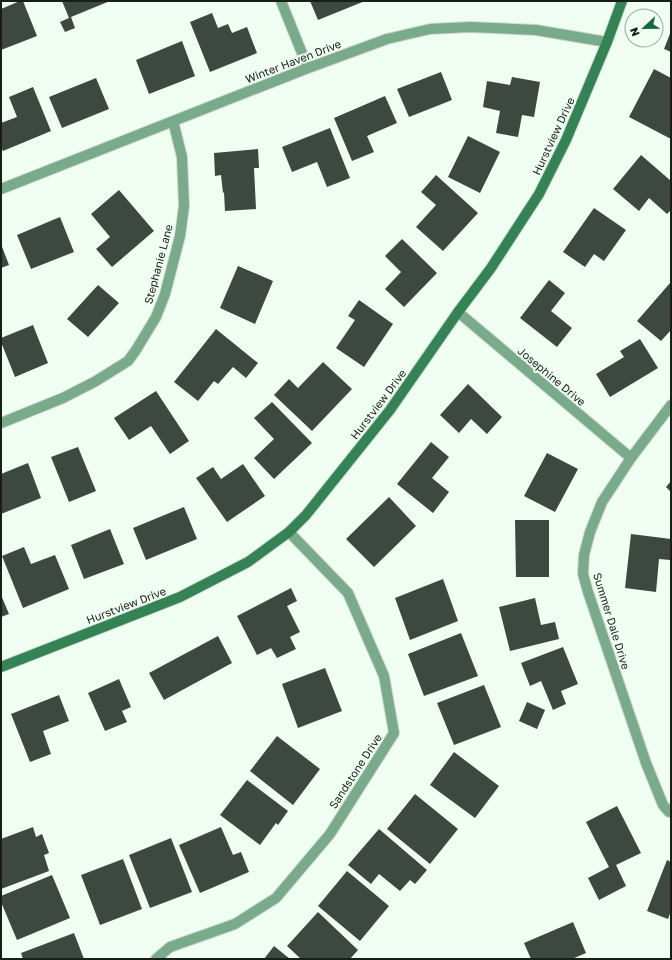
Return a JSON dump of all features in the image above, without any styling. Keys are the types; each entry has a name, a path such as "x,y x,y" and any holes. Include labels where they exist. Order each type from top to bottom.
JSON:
{"street":[{"path":"281,1 308,68"},
{"name":"Hurstview Drive","path":"1,667 180,597 248,562 289,532 306,515 390,410 458,312 491,268 539,194 566,140 607,42 622,1"},
{"name":"Winter Haven Drive","path":"1,190 308,68 387,40 430,29 470,27 536,30 607,42"},
{"name":"Stephanie Lane","path":"1,423 63,398 96,381 128,361 156,317 165,294 180,236 184,206 182,157 173,121"},
{"name":"Josephine Drive","path":"458,312 631,458"},
{"name":"Summer Dale Drive","path":"670,812 663,805 646,763 583,574 584,555 590,532 602,502 631,458 671,404"},
{"name":"Sandstone Drive","path":"156,959 170,947 235,924 276,898 330,834 394,733 384,676 348,593 289,532"}],"building":[{"path":"23,1 37,36 1,50 1,9"},
{"path":"62,1 110,1 71,17 75,28 65,32 60,22 69,18"},
{"path":"310,1 365,1 318,20"},
{"path":"212,13 218,28 228,24 232,33 247,27 257,53 210,72 190,22"},
{"path":"671,31 671,52 664,49"},
{"path":"182,41 195,76 149,94 136,60"},
{"path":"654,69 671,78 671,139 629,117"},
{"path":"441,72 452,100 409,117 397,89"},
{"path":"512,77 540,82 534,117 522,115 518,137 496,133 500,111 483,107 487,81 510,85"},
{"path":"96,78 109,109 62,128 49,97"},
{"path":"33,87 51,131 3,151 1,147 1,123 17,117 9,97"},
{"path":"385,96 397,123 367,136 374,152 352,161 334,118"},
{"path":"330,128 350,178 327,187 317,162 292,172 282,147"},
{"path":"468,136 500,152 480,193 448,177"},
{"path":"258,149 259,168 254,168 256,209 225,211 221,175 215,176 214,153"},
{"path":"641,155 671,181 671,210 667,214 649,198 639,211 613,189"},
{"path":"436,175 478,213 443,251 416,227 436,205 421,192"},
{"path":"119,190 154,231 112,267 96,249 110,237 91,214"},
{"path":"594,208 626,230 604,261 594,254 585,267 563,252"},
{"path":"60,217 74,252 31,269 17,235"},
{"path":"402,239 437,273 404,307 385,289 401,272 385,256"},
{"path":"1,244 9,265 1,268"},
{"path":"238,266 273,281 255,324 220,308"},
{"path":"549,280 565,293 551,311 572,328 557,347 520,318"},
{"path":"670,283 671,330 661,341 637,321"},
{"path":"98,285 119,303 88,337 67,319"},
{"path":"359,300 393,324 364,367 336,348 355,320 348,316"},
{"path":"33,325 48,363 15,377 1,342 1,338"},
{"path":"216,329 258,363 246,378 233,367 218,384 214,381 198,401 174,382"},
{"path":"640,339 658,368 610,397 596,374 624,357 620,351"},
{"path":"323,362 352,389 312,431 274,395 289,379 298,388"},
{"path":"468,384 502,417 487,434 471,419 459,433 440,415"},
{"path":"156,391 189,441 170,454 151,426 129,440 114,418"},
{"path":"272,402 312,443 274,479 254,458 274,439 254,418"},
{"path":"431,442 449,457 432,478 449,492 433,513 397,484"},
{"path":"78,447 96,491 69,502 51,457"},
{"path":"547,453 578,469 555,512 524,496"},
{"path":"28,463 41,498 1,514 1,474"},
{"path":"243,464 265,496 227,522 196,478 213,467 221,479"},
{"path":"671,481 671,492 666,487"},
{"path":"389,497 416,526 374,567 346,539"},
{"path":"184,507 197,539 146,560 133,528"},
{"path":"515,520 549,520 549,577 516,577"},
{"path":"110,529 124,564 84,579 71,545"},
{"path":"631,534 671,539 670,560 659,559 656,592 625,588"},
{"path":"24,547 31,564 55,555 69,589 23,608 2,556"},
{"path":"443,579 458,621 410,640 395,598"},
{"path":"291,588 297,601 287,606 300,632 290,637 296,649 277,658 271,648 257,655 237,616"},
{"path":"1,595 9,614 1,617"},
{"path":"535,598 541,625 555,622 559,639 510,651 499,607"},
{"path":"461,633 478,676 424,696 408,654"},
{"path":"218,636 232,663 164,700 149,673"},
{"path":"563,647 578,684 561,691 566,704 553,710 541,681 530,686 521,663"},
{"path":"325,668 342,711 298,728 282,684"},
{"path":"119,679 131,707 122,711 127,722 105,731 88,693"},
{"path":"484,685 501,727 454,745 437,703"},
{"path":"59,695 69,721 43,731 51,754 30,762 11,714"},
{"path":"527,702 545,710 537,729 519,721"},
{"path":"277,736 320,769 293,805 250,771"},
{"path":"454,752 499,786 475,818 430,785"},
{"path":"247,780 288,811 278,825 276,823 260,845 220,815"},
{"path":"415,794 458,829 430,864 387,829"},
{"path":"617,806 641,853 616,865 626,886 599,900 588,878 609,867 586,822"},
{"path":"33,827 36,837 42,834 49,853 44,855 49,871 1,889 1,839"},
{"path":"221,827 233,855 241,852 249,872 200,893 179,845"},
{"path":"379,829 427,870 415,884 410,880 400,891 379,874 371,884 348,865"},
{"path":"171,838 192,892 150,908 129,855"},
{"path":"123,859 142,909 100,925 81,875"},
{"path":"667,860 671,862 671,911 668,919 647,911"},
{"path":"347,871 389,906 360,941 318,906"},
{"path":"52,875 70,918 17,940 1,902 1,896"},
{"path":"318,912 358,950 350,959 301,959 287,946"},
{"path":"573,922 586,953 572,959 531,959 524,943"},
{"path":"74,933 84,959 23,959 21,953"},
{"path":"274,946 290,959 264,959"}]}
